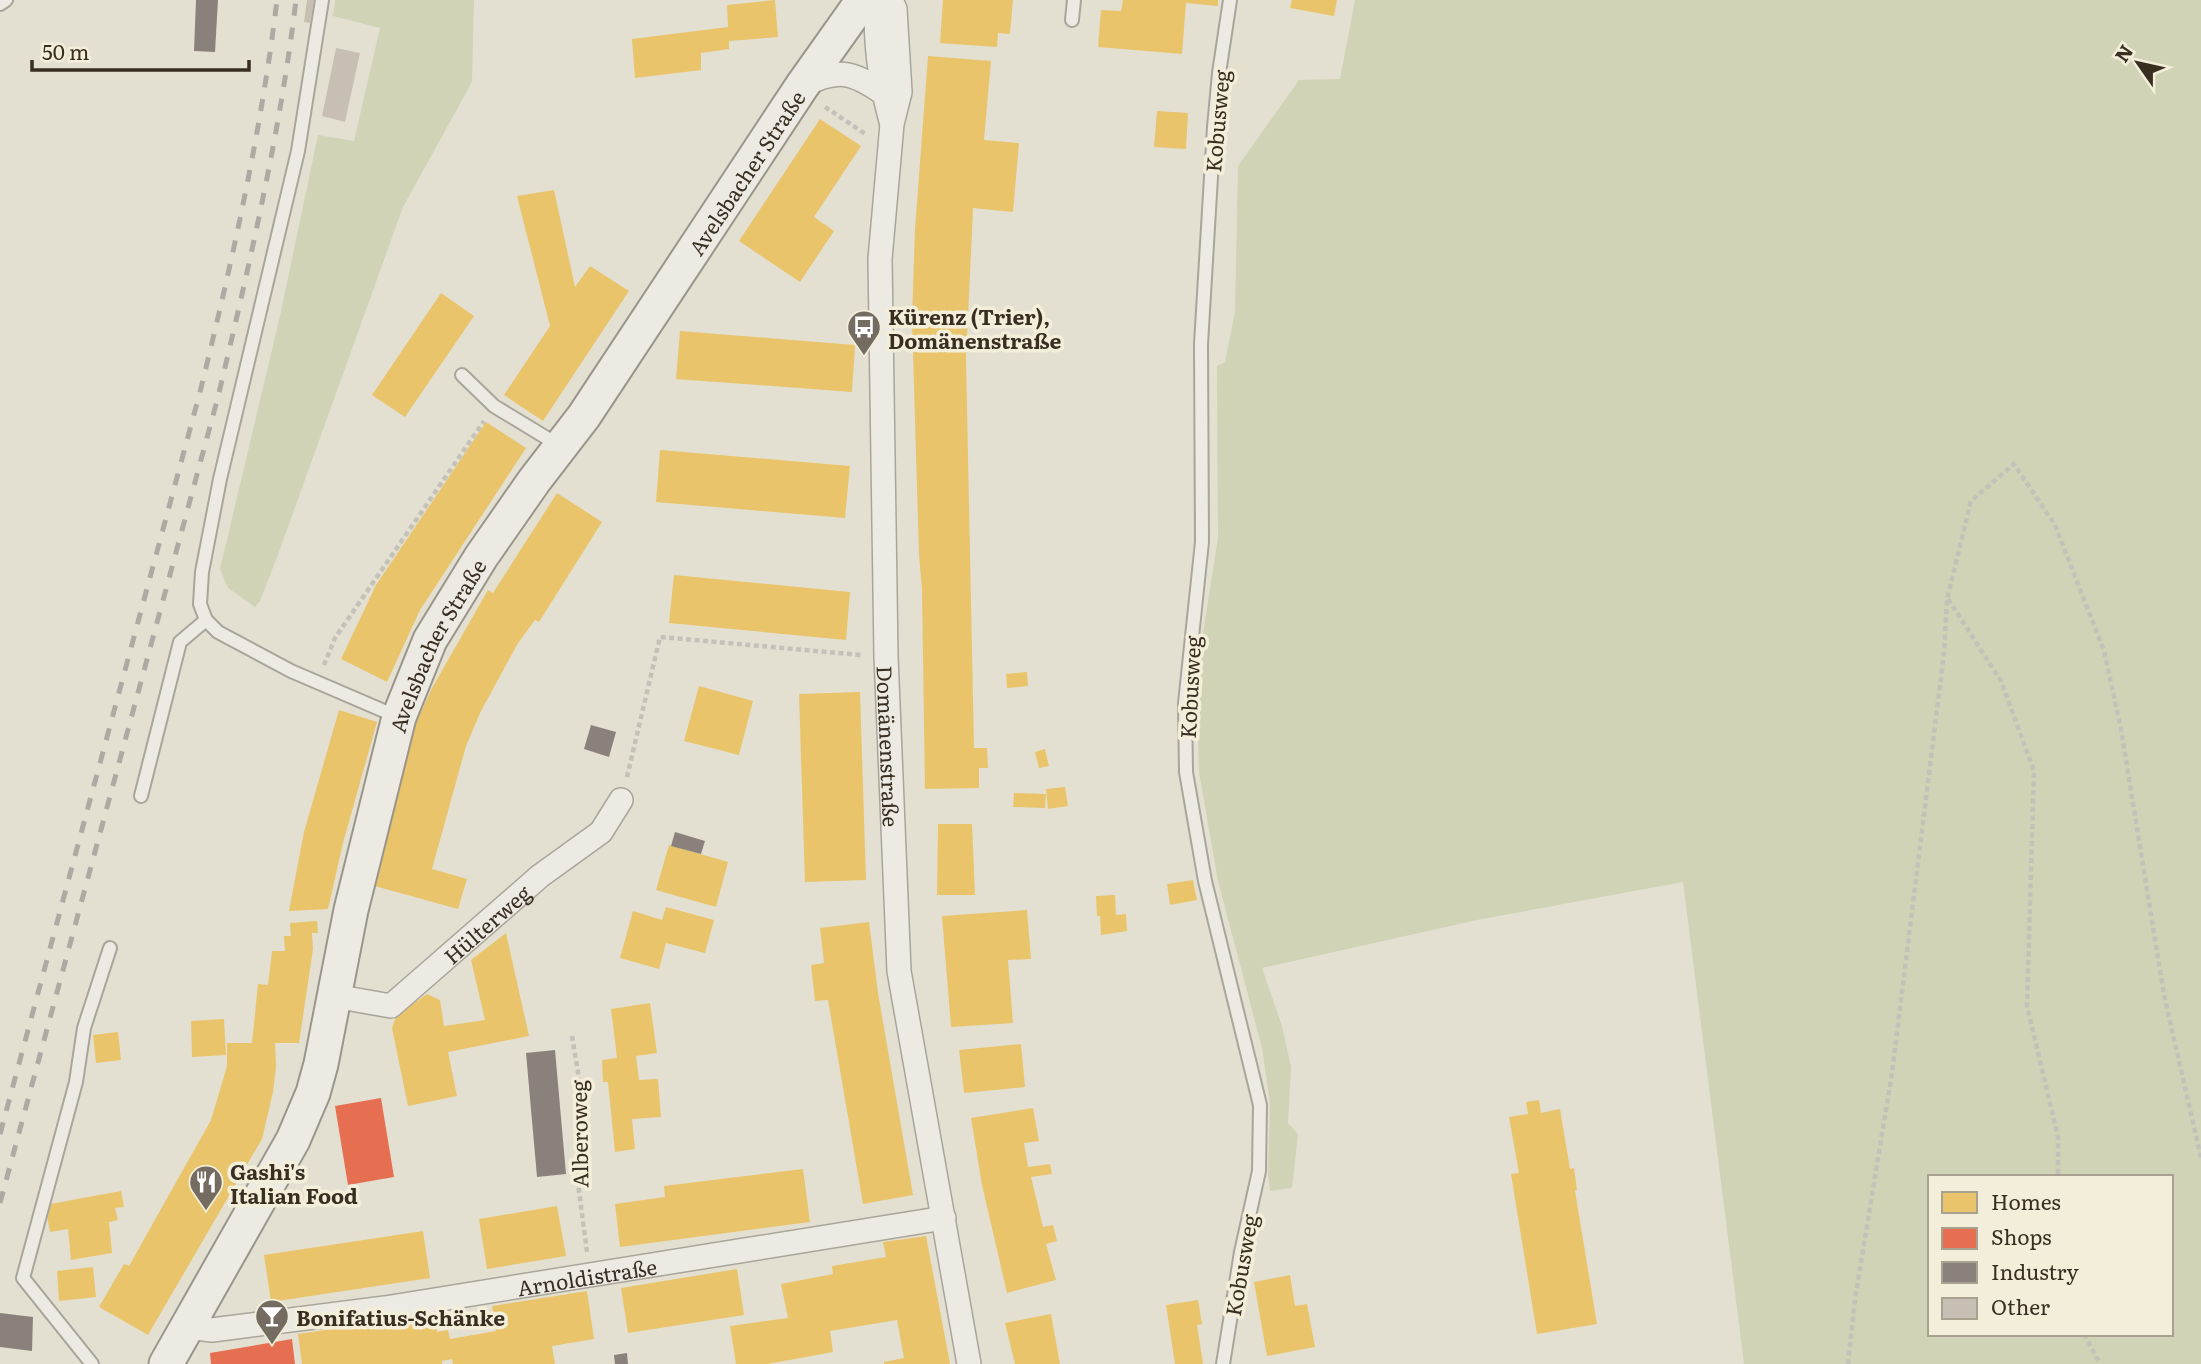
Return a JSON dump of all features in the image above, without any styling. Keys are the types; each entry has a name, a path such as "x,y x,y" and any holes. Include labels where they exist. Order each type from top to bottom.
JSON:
{"main road":[{"name":"Avelsbacher Straße","path":"166,1364 303,1121 321,1065 351,910 399,717 430,640 496,535 584,416 809,94 863,0"}],"street":[{"name":"Domänenstraße","path":"877,0 878,66 883,93 880,259 886,656 899,971 968,1364"},
{"name":"Domänenstraße","path":"881,127 900,92 895,9 891,0"},
{"path":"809,94 826,75 842,74 856,76 883,93"},
{"name":"Hülterweg","path":"334,996 391,1006 540,876 601,832 621,800"},
{"name":"Arnoldistraße","path":"187,1326 212,1330 385,1308 944,1218"}],"lane":[{"path":"0,4 6,0"},
{"path":"322,0 298,151 220,479 202,572 200,604 206,620 218,632 317,681 399,717"},
{"path":"1072,20 1074,0"},
{"name":"Kobusweg","path":"1223,1364 1241,1252 1259,1171 1260,1105 1205,881 1186,772 1185,703 1202,542 1201,344 1213,127 1230,0"},
{"path":"462,375 494,406 560,447"},
{"path":"141,796 180,642 206,620"},
{"path":"92,1364 23,1278 76,1082 84,1028 110,948"}],"path":[{"path":"809,94 869,137 881,127"},
{"path":"317,681 335,638 494,406"},
{"path":"1848,1364 1855,1299 1892,1073 1944,653 1947,598 1970,501 2014,464 2054,525 2104,651 2121,729 2164,995 2201,1158"},
{"path":"1947,598 2001,681 2034,771 2027,1006 2058,1137 2058,1175"},
{"path":"621,800 660,637 886,656"},
{"name":"Alberoweg","path":"572,1036 582,1097 577,1176 590,1273"},
{"path":"2085,1336 2100,1364"}],"green space":[{"path":"335,0 474,0 472,82 403,207 279,552 260,601 255,607 228,588 220,569 280,316 318,135 354,141 380,28 333,16"},
{"path":"1355,0 2201,0 2201,1364 1744,1364 1683,882 1477,920 1262,968 1282,1026 1291,1067 1288,1123 1298,1134 1292,1188 1270,1191 1270,1103 1262,1048 1218,881 1199,772 1197,703 1202,639 1218,538 1217,366 1225,362 1235,312 1238,166 1299,80 1340,79"}],"building: Homes":[{"path":"775,0 778,37 729,41 729,49 701,53 701,70 635,78 632,39 728,27 727,5"},
{"path":"943,0 1013,0 1010,34 998,33 997,47 940,43"},
{"path":"1123,0 1218,0 1218,6 1186,3 1182,54 1098,47 1101,10 1121,11"},
{"path":"1292,0 1337,0 1334,16 1290,8"},
{"path":"928,56 991,61 984,140 1019,143 1013,212 973,208 966,358 974,748 987,748 988,768 979,768 979,788 925,789 922,590 912,319 915,229"},
{"path":"1157,111 1188,113 1186,149 1154,147"},
{"path":"820,119 861,146 814,217 834,231 800,282 739,241"},
{"path":"554,190 575,287 590,266 629,291 543,421 504,395 550,326 517,196"},
{"path":"441,293 474,316 405,417 372,395"},
{"path":"680,331 855,345 852,392 676,379"},
{"path":"486,422 526,448 420,610 387,682 341,659 376,585"},
{"path":"660,450 850,466 845,518 656,502"},
{"path":"557,493 602,522 539,622 535,620 518,643 481,711 466,746 432,869 467,879 458,909 371,885 415,725 432,688 488,590 493,593"},
{"path":"674,575 850,592 846,640 669,623"},
{"path":"1027,672 1028,686 1007,688 1006,674"},
{"path":"699,686 753,701 739,755 684,741"},
{"path":"860,692 866,880 805,882 799,694"},
{"path":"339,710 377,722 343,843 328,909 289,911 304,832"},
{"path":"1045,749 1049,766 1039,768 1035,752"},
{"path":"1065,787 1068,806 1048,809 1046,789"},
{"path":"1014,793 1046,794 1045,808 1013,807"},
{"path":"938,824 972,824 975,895 937,895"},
{"path":"669,845 728,862 716,907 656,890"},
{"path":"1193,880 1197,900 1170,905 1167,884"},
{"path":"1115,895 1116,915 1126,914 1127,931 1101,935 1096,896"},
{"path":"666,907 714,920 705,953 666,943 659,969 620,958 633,911 662,920"},
{"path":"1027,910 1031,959 1008,960 1013,1023 951,1027 942,916"},
{"path":"317,921 318,933 312,933 313,949 299,1043 275,1043 273,1092 262,1139 148,1335 99,1307 124,1264 129,1266 211,1120 227,1066 227,1043 252,1043 258,984 268,985 272,951 285,951 284,936 291,936 290,923"},
{"path":"869,922 878,993 913,1195 863,1204 828,1000 815,1001 811,965 824,963 820,928"},
{"path":"506,933 529,1036 448,1052 457,1096 408,1106 392,1028 396,1016 427,994 440,1000 444,1026 485,1020 471,960"},
{"path":"650,1003 657,1053 636,1056 639,1080 658,1079 661,1117 632,1119 635,1149 615,1152 608,1082 603,1082 602,1060 617,1058 611,1009"},
{"path":"224,1019 226,1055 192,1057 191,1021"},
{"path":"118,1032 121,1060 96,1063 93,1035"},
{"path":"1021,1044 1025,1087 964,1093 959,1050"},
{"path":"1539,1100 1541,1113 1560,1109 1570,1169 1574,1168 1575,1191 1597,1324 1537,1334 1511,1174 1519,1173 1509,1117 1528,1114 1526,1102"},
{"path":"1033,1108 1039,1141 1024,1143 1028,1167 1050,1164 1052,1174 1031,1177 1043,1227 1053,1225 1057,1241 1046,1244 1056,1280 1007,1293 982,1185 971,1118"},
{"path":"803,1169 810,1222 620,1247 615,1204 665,1197 664,1186"},
{"path":"121,1191 124,1207 115,1208 118,1220 109,1222 112,1253 71,1260 68,1229 50,1232 45,1205"},
{"path":"557,1206 566,1256 487,1269 479,1219"},
{"path":"423,1231 430,1278 271,1302 264,1255"},
{"path":"926,1236 950,1364 884,1364 904,1358 897,1320 830,1331 833,1352 768,1364 736,1364 730,1326 788,1318 781,1284 833,1274 832,1266 886,1257 883,1242"},
{"path":"93,1267 96,1297 59,1301 57,1271"},
{"path":"737,1269 744,1315 628,1333 621,1288"},
{"path":"1290,1275 1295,1306 1307,1304 1315,1347 1267,1356 1254,1282"},
{"path":"587,1291 594,1339 552,1346 555,1364 453,1364 452,1359 442,1361 442,1364 302,1364 298,1334 435,1314 437,1332 448,1330 450,1339 496,1331 492,1306"},
{"path":"1198,1300 1202,1324 1197,1325 1203,1364 1175,1364 1166,1305"},
{"path":"1051,1314 1060,1364 1015,1364 1005,1323"}],"building: Shops":[{"path":"381,1098 394,1177 348,1185 335,1106"},
{"name":"Bonifatius-Schänke","path":"292,1339 295,1364 211,1364 210,1353"}],"building: Industry":[{"path":"196,0 218,0 215,52 194,51"},
{"path":"591,725 616,732 609,757 584,749"},
{"path":"675,832 705,841 701,854 671,846"},
{"path":"555,1050 566,1174 537,1177 526,1053"},
{"path":"0,1313 33,1317 32,1351 0,1347"},
{"path":"627,1353 628,1364 615,1364 614,1355"}],"building: Other":[{"path":"307,0 314,0 310,23 304,22"},
{"path":"336,48 360,53 345,122 322,116"}],"railway":[{"path":"0,1134 200,392 244,197 263,99 277,0"},
{"path":"0,1203 218,397 272,150 296,0"}],"place":[{"name":"Kürenz (Trier), Domänenstraße","path":"864,357"},
{"name":"Gashi's Italian Food","path":"206,1212"},
{"name":"Bonifatius-Schänke","path":"272,1346"}]}
